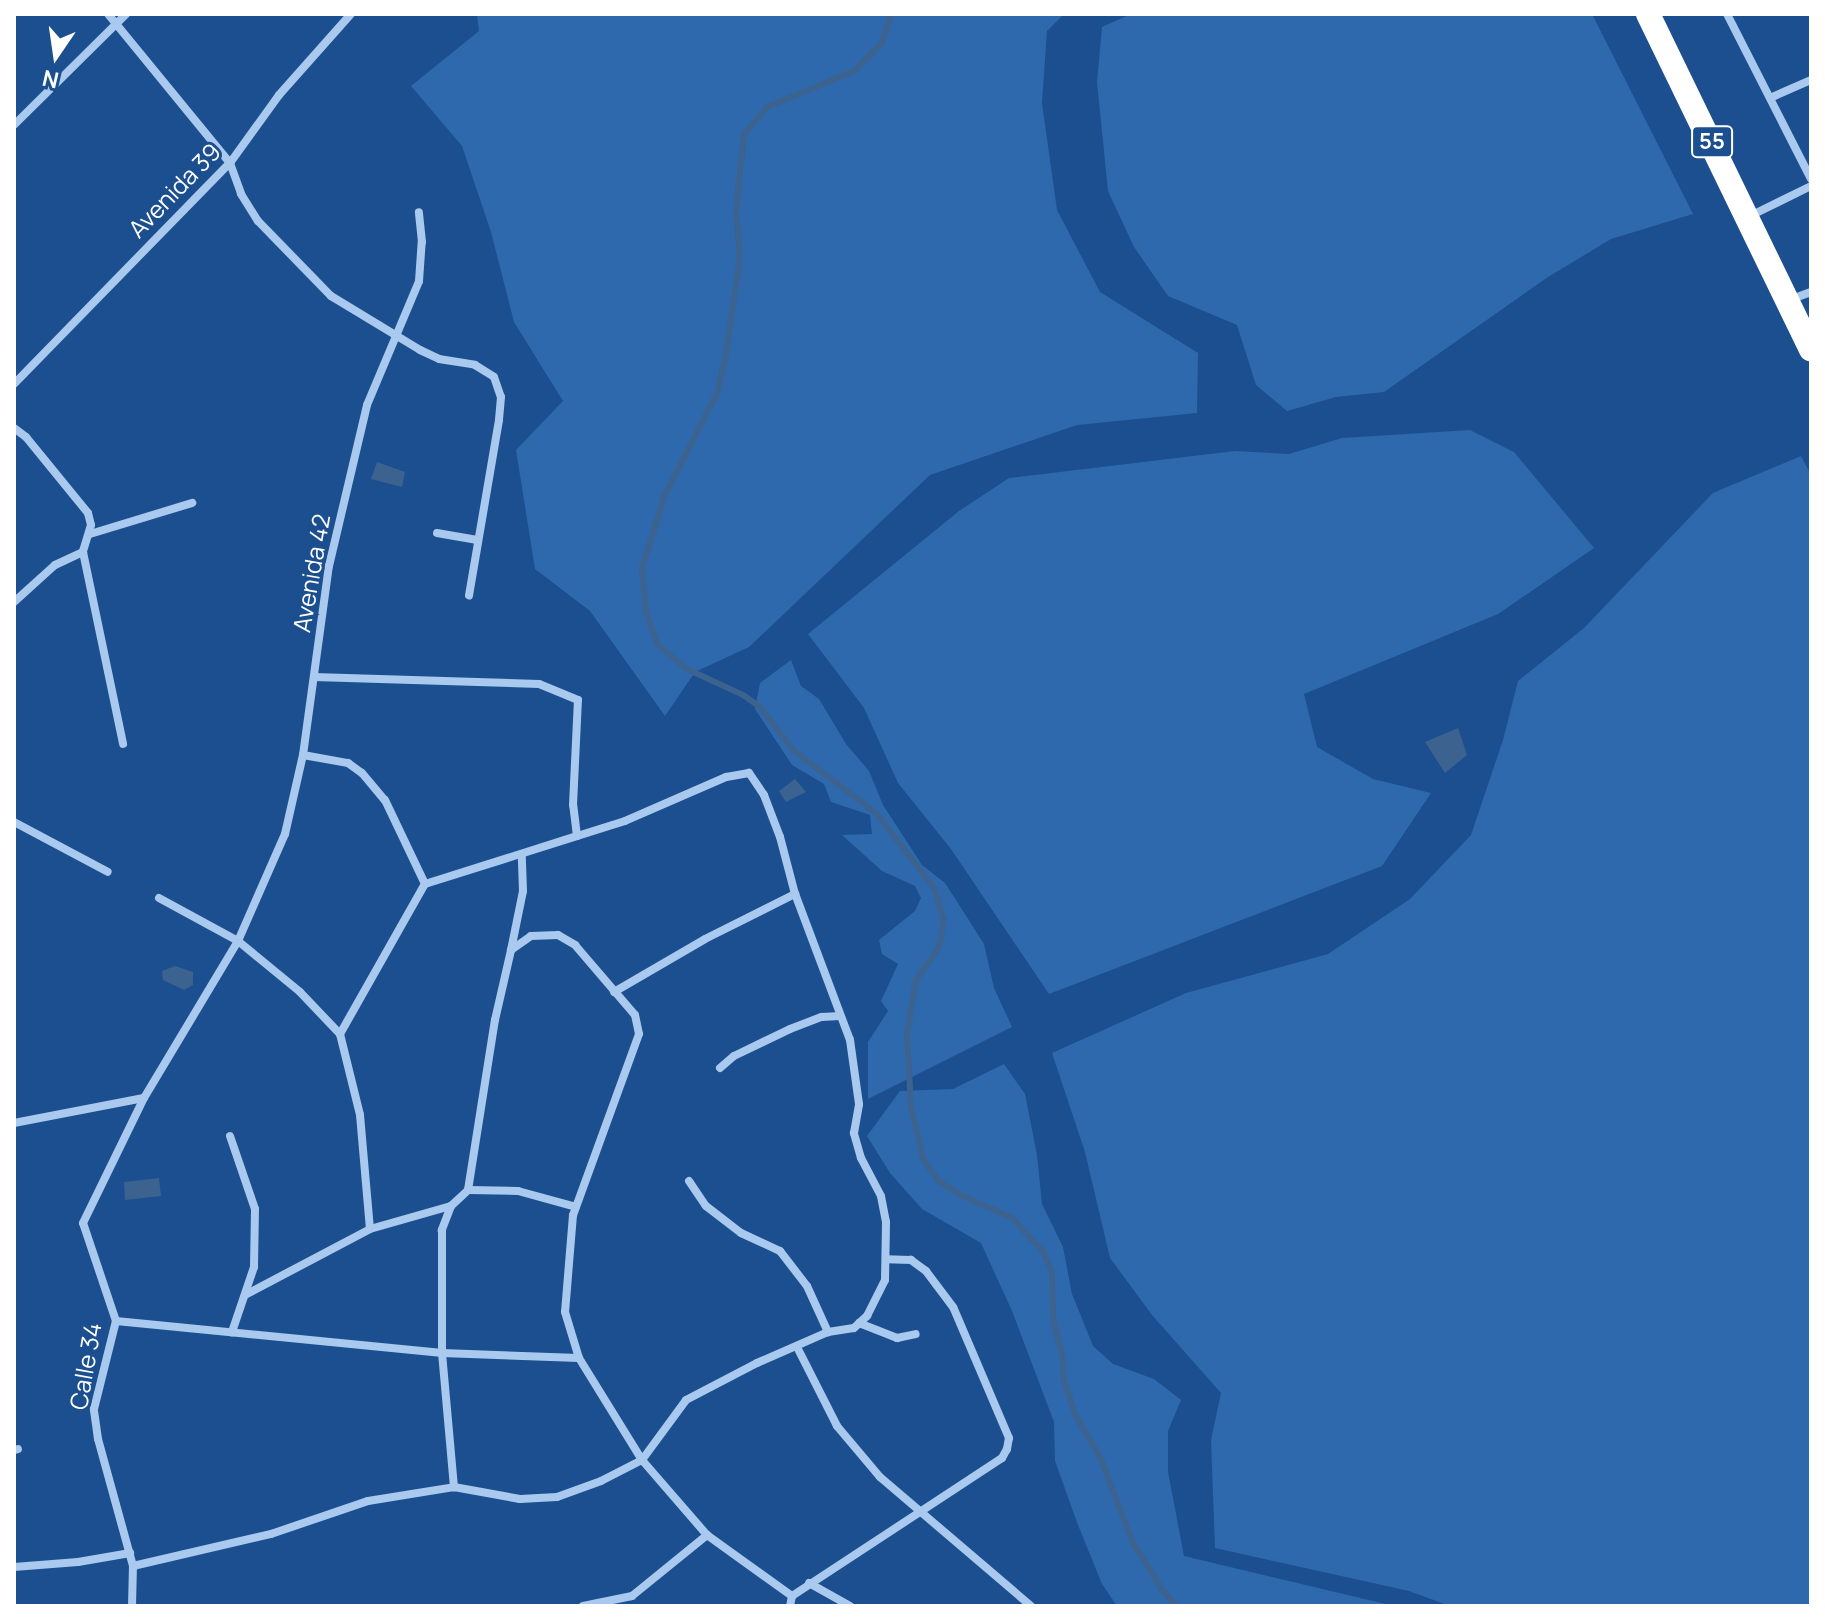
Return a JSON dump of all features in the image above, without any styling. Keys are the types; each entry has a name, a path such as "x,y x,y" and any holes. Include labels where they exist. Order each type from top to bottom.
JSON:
{"highway":[{"name":"55","path":"1648,14 1749,216 1811,350"}],"street":[{"path":"108,14 230,163 241,194 258,221 331,296 439,359 475,365 494,377 501,397 499,420 469,595"},
{"path":"14,125 126,14"},
{"name":"Avenida 39","path":"14,384 230,163 279,95 351,14"},
{"path":"1727,14 1811,179"},
{"path":"1770,98 1811,80"},
{"path":"1749,216 1811,186"},
{"name":"Avenida 42","path":"144,1098 238,941 285,834 303,755 329,566 367,405 419,281 422,242 419,212"},
{"path":"1787,300 1811,292"},
{"path":"14,428 26,437 88,513 90,534 83,552 123,744"},
{"path":"90,534 192,503"},
{"path":"437,533 477,540"},
{"path":"14,602 55,565 83,552"},
{"path":"314,677 539,684 578,700 573,805 577,836"},
{"path":"303,755 348,763 362,773 385,800 425,884"},
{"path":"133,1566 271,1534 368,1501 454,1487 520,1499 557,1497 601,1481 642,1460 686,1400 757,1363 828,1332 842,1332 859,1323 885,1280 887,1259 883,1246 886,1222 881,1196 861,1158 854,1133 859,1104 856,1066 795,894 780,837 764,795 749,773 726,777 625,821 425,884 340,1034"},
{"path":"16,825 108,872"},
{"path":"454,1487 442,1353 442,1230 451,1206 468,1190 495,1020 523,891 522,855"},
{"path":"614,992 705,939 795,894"},
{"path":"159,898 238,941 300,992 340,1034 360,1115 370,1229"},
{"path":"511,950 531,936 558,935 575,945 635,1015 639,1034 576,1207 565,1312 579,1358 642,1460 707,1535 792,1596"},
{"path":"720,1068 734,1056 790,1029 822,1017 840,1016"},
{"path":"14,1123 144,1098"},
{"name":"Calle 34","path":"132,1606 133,1566 98,1439 94,1409 116,1321 83,1223 144,1098"},
{"path":"230,1136 255,1209 254,1267 232,1332"},
{"path":"689,1181 706,1206 741,1233 780,1251 807,1286 828,1332"},
{"path":"468,1190 518,1191 576,1207"},
{"path":"245,1295 370,1229 451,1206"},
{"path":"790,1606 792,1596 809,1583 1002,1458 1009,1438 953,1307 926,1271 911,1260 887,1259"},
{"path":"116,1321 442,1353 579,1358"},
{"path":"859,1323 897,1338 916,1334"},
{"path":"797,1347 837,1426 880,1477 1031,1606"},
{"path":"583,1606 632,1596 707,1535"},
{"path":"14,1567 78,1562 130,1553"},
{"path":"809,1583 850,1606"}],"shaded area":[{"path":"477,14 1064,14 1047,31 1042,103 1057,210 1100,292 1198,353 1197,413 1077,425 930,475 749,647 695,672 665,716 590,611 535,569 516,450 563,401 514,322 491,232 462,146 411,86 479,31"},
{"path":"1131,14 1592,14 1693,214 1611,239 1548,277 1384,392 1336,397 1287,411 1256,385 1237,325 1168,296 1134,247 1108,191 1097,82 1102,27"},
{"path":"1470,430 1514,452 1594,548 1498,614 1304,694 1317,747 1373,779 1431,793 1382,866 1049,994 951,849 898,783 864,708 808,634 959,511 1009,478 1235,451 1289,454 1342,438"},
{"path":"1801,456 1811,475 1811,1606 1450,1606 1409,1591 1215,1548 1211,1440 1221,1393 1152,1315 1110,1258 1085,1152 1052,1053 1186,993 1328,954 1410,899 1471,835 1503,740 1518,681 1584,628 1713,493"},
{"path":"377,462 405,472 402,487 371,479"},
{"path":"791,660 801,686 819,699 846,744 869,771 883,805 922,865 945,883 984,944 994,988 1012,1027 868,1099 868,1042 888,1011 881,1001 898,964 882,954 879,940 915,911 921,898 915,886 882,871 842,835 872,834 870,815 831,802 824,784 792,765 755,709 760,683"},
{"path":"1458,728 1467,755 1445,773 1425,742"},
{"path":"795,779 806,792 786,802 779,791"},
{"path":"175,966 193,972 193,985 184,990 163,980 162,971"},
{"path":"1004,1064 1025,1094 1037,1155 1042,1204 1063,1247 1072,1294 1093,1346 1113,1364 1154,1379 1181,1400 1168,1431 1168,1472 1184,1556 1394,1606 1117,1606 1102,1584 1078,1525 1055,1461 1054,1422 1012,1311 981,1243 922,1209 890,1173 867,1136 900,1091 953,1089"},
{"path":"159,1178 161,1196 125,1200 124,1182"}],"waterway":[{"path":"891,14 882,43 854,71 767,107 744,134 736,210 740,258 725,359 717,393 664,497 642,569 646,612 657,644 687,669 743,695 760,707 794,751 876,813 934,888 944,921 939,947 916,980 907,1033 911,1107 924,1161 939,1181 958,1194 1012,1218 1043,1251 1052,1272 1053,1319 1063,1358 1064,1381 1076,1416 1100,1457 1133,1543 1163,1591 1177,1606"}]}
